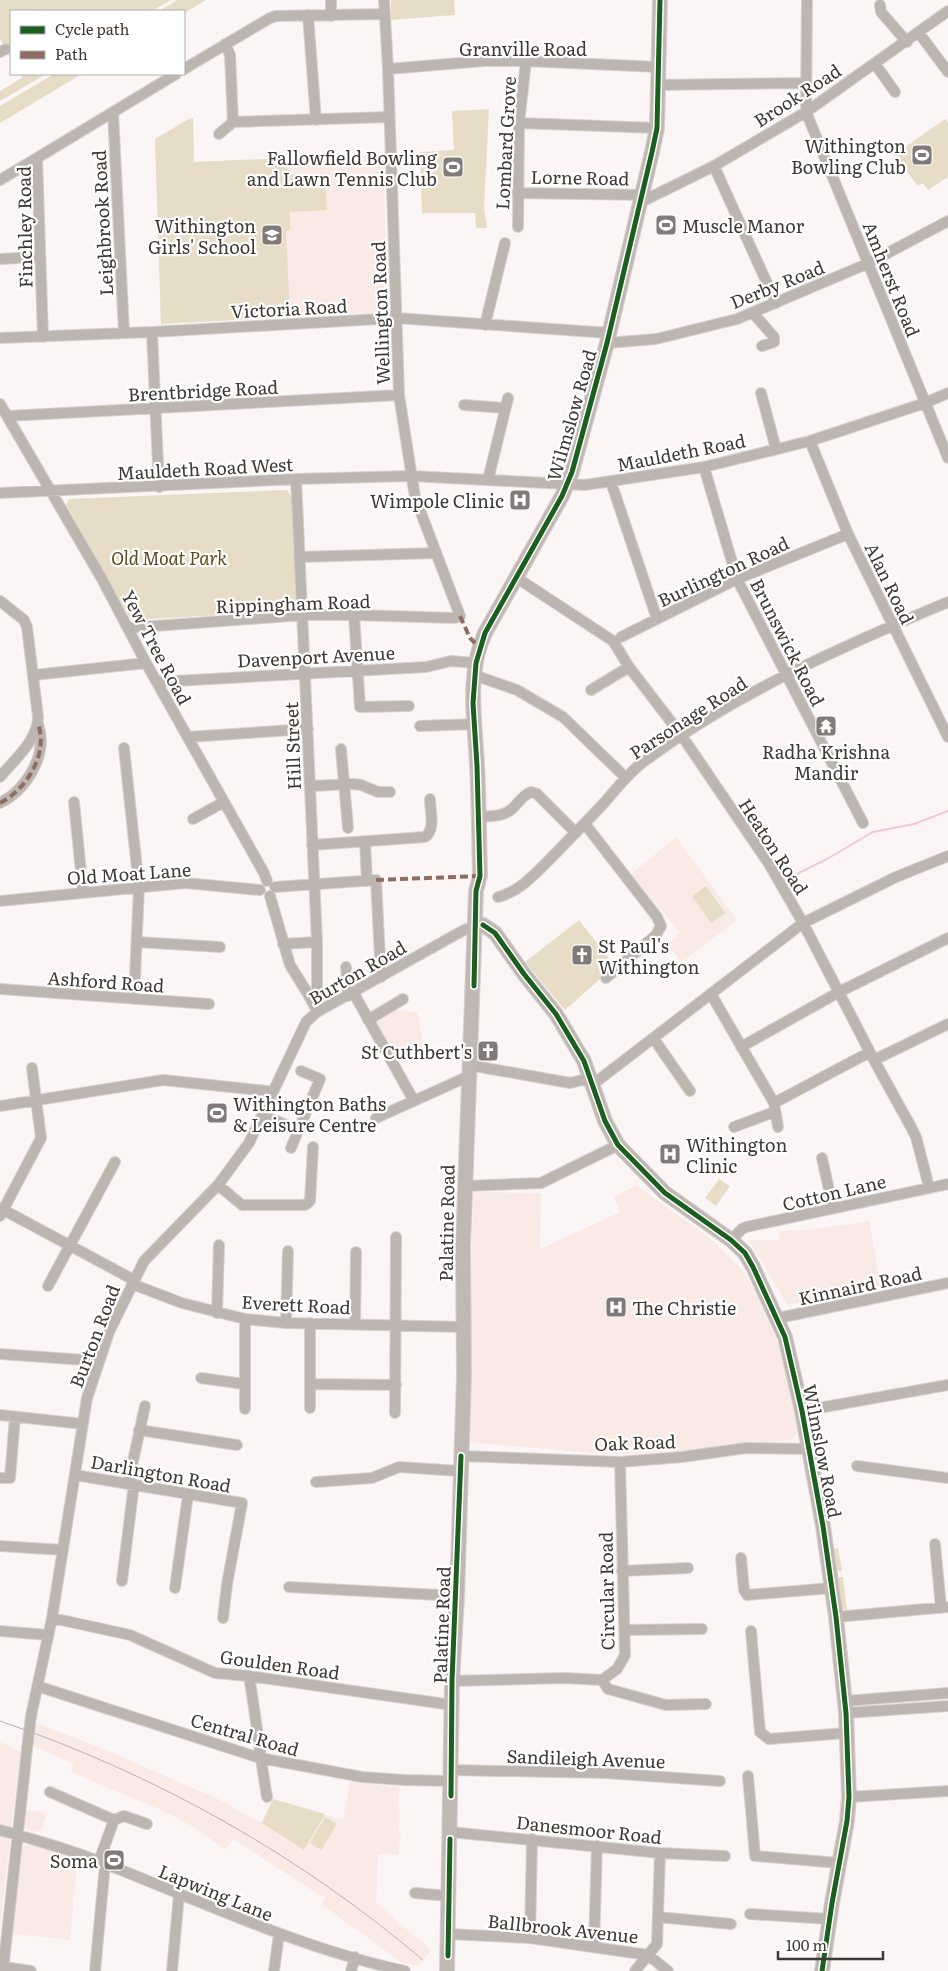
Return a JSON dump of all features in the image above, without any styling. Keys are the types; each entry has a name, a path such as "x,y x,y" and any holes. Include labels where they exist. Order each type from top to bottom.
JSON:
{"main road":[{"name":"Wilmslow Road","path":"660,0 657,128 647,197 572,472 568,484 485,633 475,669 473,703 479,817 480,881 484,901 479,931 495,933 500,943 556,1014 584,1061 605,1122 618,1145 665,1193 732,1240 744,1253 754,1267 785,1337 802,1411 832,1588 846,1707 849,1796 847,1821 822,1971"},
{"name":"Palatine Road","path":"447,1971 452,1681 457,1596 461,1456 469,1070 479,931"}],"street":[{"path":"330,16 331,0"},
{"name":"Wellington Road","path":"384,0 399,395 415,497 460,616"},
{"path":"806,112 807,0"},
{"path":"880,5 881,12 907,42"},
{"name":"Brook Road","path":"647,197 714,166 806,112 907,42 948,10"},
{"path":"185,68 270,18 384,14"},
{"path":"308,16 316,120"},
{"path":"918,33 948,72"},
{"path":"225,44 230,56 233,122"},
{"name":"Granville Road","path":"388,69 484,61 526,60 658,67"},
{"name":"Lombard Grove","path":"518,227 519,123 526,60"},
{"path":"875,64 895,92"},
{"name":"Finchley Road","path":"43,337 37,158 174,75"},
{"path":"658,85 807,83"},
{"name":"Leighbrook Road","path":"113,112 124,333"},
{"name":"Amherst Road","path":"806,112 948,458"},
{"path":"219,134 233,122 389,117"},
{"path":"519,123 657,128"},
{"path":"0,180 37,158"},
{"path":"714,166 776,303"},
{"name":"Lorne Road","path":"517,193 647,197"},
{"name":"Derby Road","path":"608,338 656,339 737,319 869,263 948,221"},
{"path":"485,325 505,243"},
{"path":"0,259 39,257"},
{"path":"753,313 774,337 774,342 762,346"},
{"name":"Victoria Road","path":"0,338 152,332 396,318 608,338"},
{"path":"152,332 159,487"},
{"path":"761,393 776,449"},
{"name":"Mauldeth Road","path":"411,476 585,485 611,482 704,467 810,441 948,394"},
{"name":"Brentbridge Road","path":"8,416 399,395"},
{"path":"464,405 506,403 488,480"},
{"name":"Yew Tree Road","path":"0,404 102,579 146,663 266,876 268,889"},
{"name":"Alan Road","path":"810,441 848,534 948,737"},
{"name":"Brunswick Road","path":"704,467 737,579 863,823"},
{"name":"Mauldeth Road West","path":"0,493 159,487 296,479 411,476"},
{"name":"Hill Street","path":"296,479 317,942 317,1012"},
{"path":"611,482 657,619"},
{"name":"Burlington Road","path":"621,637 737,579 848,534"},
{"path":"300,557 436,553"},
{"name":"Heaton Road","path":"517,578 613,641 629,666 682,736 769,864 803,923 916,1138 929,1187"},
{"path":"0,601 24,620 27,627 41,736 34,766 20,788 0,803"},
{"name":"Parsonage Road","path":"498,897 517,890 585,824 626,778 645,760 727,706 786,674 948,602"},
{"name":"Rippingham Road","path":"128,628 303,615 456,618 460,616"},
{"path":"354,615 360,708 409,706"},
{"name":"Davenport Avenue","path":"157,682 304,672 426,667 451,661 475,669 517,690 563,717 626,778"},
{"path":"34,676 146,663"},
{"path":"591,690 629,666"},
{"path":"0,777 4,765 33,737 38,724"},
{"path":"420,726 475,724"},
{"path":"188,737 308,730"},
{"path":"124,748 139,887 134,999"},
{"path":"341,749 348,828"},
{"path":"310,786 361,785 378,792 390,792"},
{"path":"479,817 504,814 513,809 531,792 537,794 576,833"},
{"path":"312,845 422,838 428,835 432,825 430,800"},
{"path":"74,802 83,892"},
{"path":"194,819 224,802"},
{"path":"585,824 657,917 661,926 656,935 612,977"},
{"path":"365,842 381,977"},
{"path":"376,1118 414,1101 469,1070 570,1083 589,1080 596,1082 803,923 896,877 948,856"},
{"name":"Old Moat Lane","path":"0,901 185,883 268,889 371,880"},
{"path":"268,889 290,965 317,1012"},
{"name":"Burton Road","path":"3,1969 4,1928 18,1835 32,1716 52,1618 87,1398 109,1332 133,1282 151,1253 218,1185 240,1156 263,1116 306,1022 317,1012 452,937 479,931"},
{"path":"741,1047 839,992 948,938"},
{"path":"137,942 220,947"},
{"path":"283,944 317,942"},
{"path":"346,967 350,994 368,1020 414,1101"},
{"name":"Ashford Road","path":"0,989 209,1004"},
{"path":"711,994 774,1108 778,1127"},
{"path":"368,1020 402,999"},
{"path":"734,1128 872,1056 948,1024"},
{"path":"654,1039 690,1091"},
{"path":"1,1211 41,1138 32,1068"},
{"path":"291,1148 320,1079 301,1071"},
{"path":"0,1106 163,1080 272,1093"},
{"path":"263,1116 298,1130"},
{"path":"466,1186 541,1183 618,1145"},
{"path":"218,1185 242,1205 305,1205 310,1202 313,1147"},
{"path":"822,1158 833,1208"},
{"path":"48,1286 115,1162"},
{"name":"Cotton Lane","path":"732,1240 746,1227 948,1184"},
{"name":"Everett Road","path":"1,1211 70,1246 133,1282 182,1304 217,1313 245,1320 286,1323 464,1327"},
{"path":"395,1413 396,1237"},
{"path":"217,1313 219,1245"},
{"path":"286,1323 288,1252"},
{"path":"355,1324 356,1252"},
{"name":"Kinnaird Road","path":"778,1318 948,1283"},
{"path":"245,1320 245,1409"},
{"path":"310,1323 310,1408"},
{"path":"0,1354 99,1361"},
{"path":"201,1378 244,1384"},
{"path":"310,1384 396,1385"},
{"path":"802,1411 948,1385"},
{"path":"122,1581 131,1484 139,1430 145,1406"},
{"path":"0,1415 83,1424"},
{"path":"0,1478 10,1478 16,1417"},
{"path":"139,1430 237,1445"},
{"name":"Oak Road","path":"461,1456 620,1462 682,1457 746,1448 809,1449"},
{"name":"Circular Road","path":"602,1680 617,1669 625,1655 620,1462"},
{"path":"857,1466 948,1478"},
{"path":"316,1482 372,1478 398,1467 460,1471"},
{"name":"Darlington Road","path":"74,1475 242,1504 227,1584 224,1618"},
{"path":"175,1588 188,1495"},
{"path":"836,1617 944,1607 935,1544"},
{"path":"0,1546 63,1550"},
{"path":"741,1558 744,1590 747,1595 832,1588"},
{"path":"622,1571 688,1568"},
{"path":"289,1587 457,1596"},
{"name":"Goulden Road","path":"52,1618 130,1635 215,1673 249,1676 452,1706"},
{"path":"625,1630 702,1629"},
{"path":"750,1630 760,1732 769,1739 846,1733"},
{"path":"0,1631 48,1635"},
{"path":"249,1676 267,1797"},
{"path":"452,1681 565,1678 602,1680 608,1689 666,1705 706,1704"},
{"name":"Central Road","path":"37,1686 260,1758 362,1777 404,1780 451,1776"},
{"path":"846,1707 948,1693"},
{"path":"846,1707 948,1706"},
{"name":"Sandileigh Avenue","path":"451,1776 605,1774 720,1781"},
{"path":"748,1776 755,1856 839,1863"},
{"path":"849,1796 948,1791"},
{"path":"50,1792 114,1820 124,1816 148,1824"},
{"path":"95,1971 102,1863 114,1820"},
{"name":"Lapwing Lane","path":"0,1830 102,1863 279,1934 405,1971"},
{"name":"Danesmoor Road","path":"450,1832 660,1852 725,1856"},
{"path":"530,1938 532,1839"},
{"path":"594,1946 596,1846"},
{"path":"635,1971 657,1944 660,1852"},
{"path":"415,1893 449,1896"},
{"path":"172,1971 179,1895"},
{"path":"750,1914 830,1920"},
{"path":"658,1917 731,1924"},
{"path":"274,1971 279,1934"},
{"name":"Ballbrook Avenue","path":"448,1934 530,1938 648,1954 668,1971"},
{"path":"351,1971 355,1957"},
{"path":"3,1969 31,1971"}],"shaded area":[{"name":"Withington Girls' School","path":"193,118 194,162 383,155 388,309 386,312 161,324 155,139"},
{"path":"676,837 737,920 682,962 667,944 680,933 631,874"},
{"path":"394,1010 417,1012 424,1046 395,1057 376,1023"},
{"name":"The Christie","path":"636,1185 706,1235 739,1266 748,1279 780,1349 799,1429 793,1439 678,1453 603,1454 468,1442 473,1192 541,1193 540,1249 620,1212 614,1197"},
{"path":"869,1221 881,1287 787,1305 749,1240 778,1240 780,1231 809,1230"},
{"path":"36,1723 104,1749 211,1795 261,1823 273,1799 343,1820 350,1782 400,1787 398,1833 401,1833 398,1855 378,1854 376,1902 432,1950 418,1966 401,1962 321,1904 326,1897 319,1895 234,1839 225,1849 190,1825 161,1810 71,1772 74,1764 33,1746"},
{"path":"0,1742 20,1751 0,1927"},
{"path":"24,1811 39,1811 47,1814 41,1832 31,1831 23,1826"},
{"path":"29,1842 77,1861 70,1940 13,1934 21,1851 23,1846"}],"green space":[{"path":"0,0 171,0 154,10 10,10 10,56 0,39"},
{"path":"177,0 206,0 185,12 185,10 161,10"},
{"path":"391,0 454,0 455,15 391,20"},
{"path":"20,75 44,75 0,101 0,91 22,78"},
{"path":"52,75 80,75 0,123 0,106"},
{"name":"Fallowfield Bowling and Lawn Tennis Club","path":"489,109 484,207 487,228 476,228 475,213 422,213 420,152 454,150 452,111"},
{"name":"Withington Girls' School","path":"193,118 194,162 287,158 288,175 325,173 327,210 290,212 290,230 286,231 290,317 161,324 155,139"},
{"name":"Withington Bowling Club","path":"945,119 948,122 948,177 928,190 923,183 918,186 894,155"},
{"name":"Old Moat Park","path":"287,490 291,496 296,609 294,611 131,620 66,505 70,499"},
{"path":"706,886 725,913 711,923 692,896"},
{"path":"579,920 615,966 565,1010 525,962"},
{"path":"719,1179 730,1186 716,1206 705,1198"},
{"path":"838,1548 842,1571 837,1571 834,1549"},
{"path":"838,1577 843,1577 847,1610 841,1609"},
{"path":"273,1799 325,1814 304,1850 262,1823"},
{"path":"325,1817 337,1824 321,1850 310,1843"}],"waterway":[{"path":"789,878 827,859 873,832 914,824 948,811"}],"tram line":[{"path":"0,1721 58,1742 114,1766 169,1792 223,1821 326,1885 423,1960"}],"marked path":[{"path":"460,616 470,638 475,643"},
{"path":"0,803 10,797 33,770 38,759 40,747 41,735 38,724"},
{"path":"376,880 480,876"}],"cycle path":[{"path":"474,986 476,891 480,876 473,703 476,663 485,633 562,496 572,472 607,343 657,128 660,0"},
{"path":"483,925 495,933 556,1014 584,1061 605,1121 618,1145 665,1193 731,1240 745,1253 785,1337 802,1411 823,1526 836,1617 846,1713 849,1797 847,1821 822,1971"},
{"path":"451,1796 452,1681 461,1456"},
{"path":"448,1956 450,1839"}],"place":[{"name":"Withington Bowling Club","path":"922,155"},
{"name":"Fallowfield Bowling and Lawn Tennis Club","path":"453,167"},
{"name":"Muscle Manor","path":"666,225"},
{"name":"Withington Girls' School","path":"272,235"},
{"name":"Wimpole Clinic","path":"520,500"},
{"name":"Radha Krishna Mandir","path":"826,726"},
{"name":"St Paul's Withington","path":"582,955"},
{"name":"St Cuthbert's","path":"488,1051"},
{"name":"Withington Baths & Leisure Centre","path":"217,1113"},
{"name":"Withington Clinic","path":"670,1154"},
{"name":"The Christie","path":"616,1307"},
{"name":"Soma","path":"114,1860"}]}
